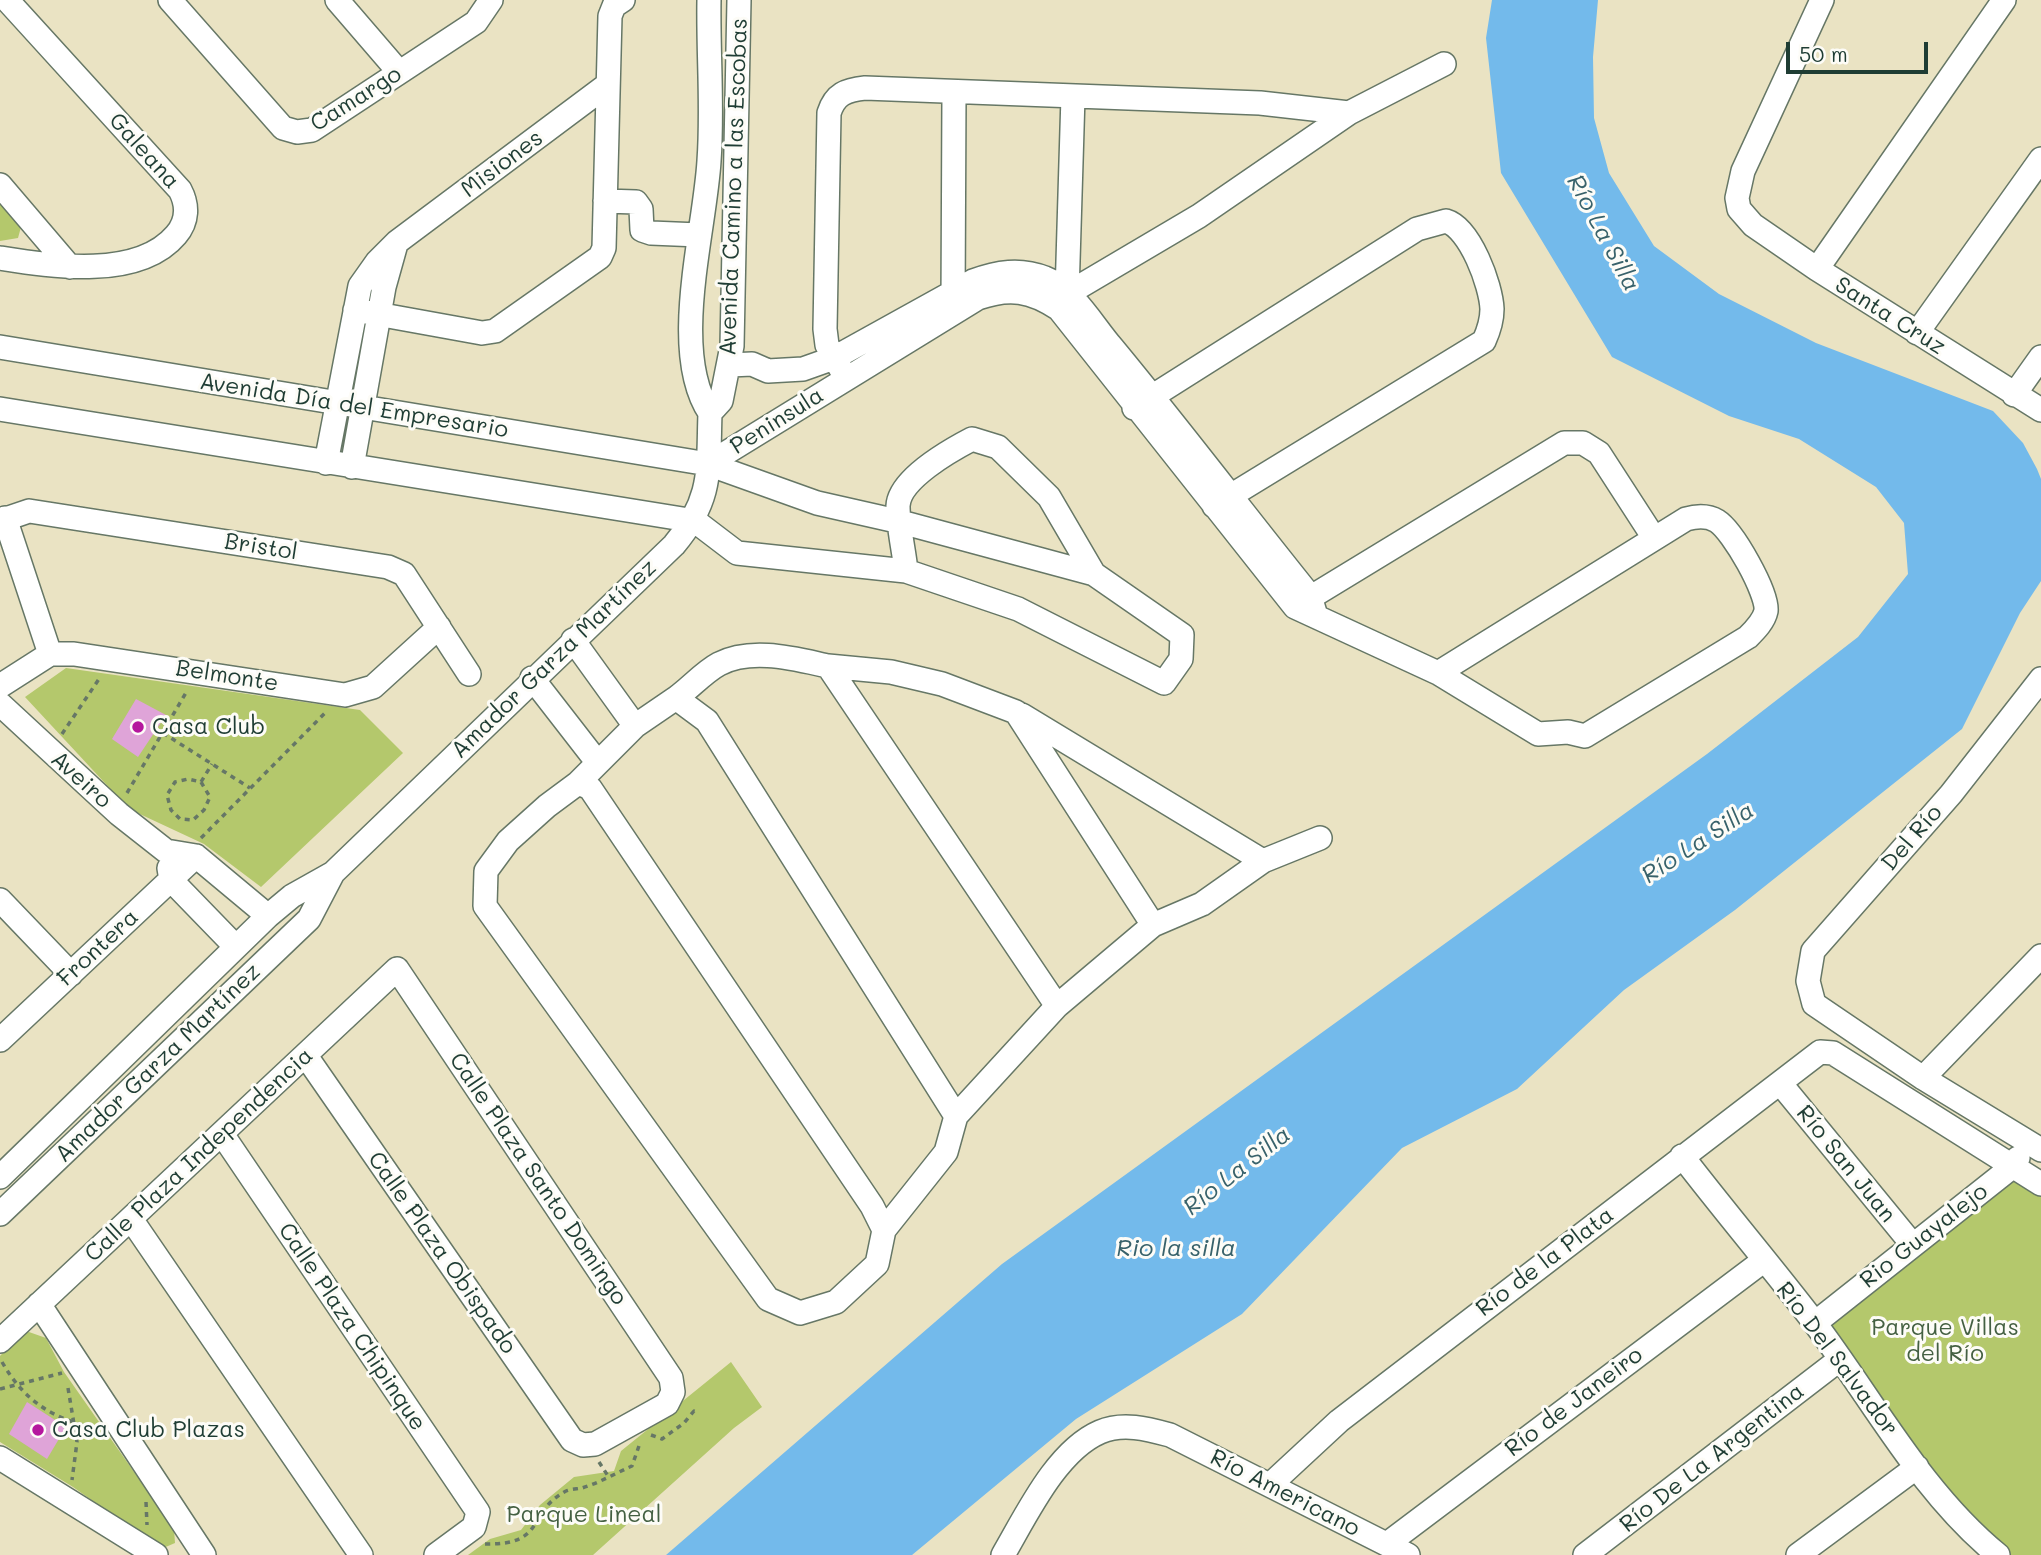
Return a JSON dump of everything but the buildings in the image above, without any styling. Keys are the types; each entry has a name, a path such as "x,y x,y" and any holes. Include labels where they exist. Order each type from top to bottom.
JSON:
{"street":[{"name":"Galeana","path":"0,258 70,267 105,266 154,252 168,244 180,230 186,201 180,190 7,0"},
{"name":"Camargo","path":"170,0 283,128 297,132 312,130 476,22 491,0"},
{"path":"337,0 399,72"},
{"path":"355,310 482,333 495,331 600,257 604,248 610,16 614,6 623,0"},
{"name":"Avenida Camino a las Escobas","path":"709,0 709,161 699,235 692,364 695,382 710,413 721,401 730,365 739,0"},
{"name":"Santa Cruz","path":"1822,0 1743,171 1737,198 1742,216 1816,269 2041,410"},
{"path":"1816,269 2004,0"},
{"path":"1063,301 1199,216 1349,113 1444,64"},
{"name":"Misiones","path":"326,463 360,286 377,262 397,242 607,85"},
{"path":"846,378 834,358 825,329 828,125 836,97 853,89 1282,104 1349,113"},
{"path":"953,303 954,94"},
{"path":"1063,301 1073,96"},
{"path":"1917,333 2041,159"},
{"path":"0,185 70,267"},
{"path":"605,201 636,202 641,209 642,230 651,233 699,235"},
{"path":"1143,401 1428,223 1447,221 1462,229 1490,297 1490,328 1483,341 1222,501"},
{"path":"352,467 380,315 397,242"},
{"path":"953,303 997,272 1021,271 1047,278 1307,606 1438,673 1538,734 1568,732 1584,736 1748,637 1759,626 1766,612 1765,595 1726,529 1716,520 1700,515 1686,519 1654,538 1438,673"},
{"name":"Peninsula","path":"730,365 752,364 768,372 785,372 834,358 953,303"},
{"name":"Peninsula","path":"708,464 846,378 953,303"},
{"name":"Avenida Día del Empresario","path":"0,347 708,464 817,503 901,522 1094,574"},
{"path":"2014,395 2041,358"},
{"path":"0,409 695,521 737,553 906,571 1018,609 1164,683 1181,659 1182,635 1094,574 1048,497 998,447 972,439 940,456 904,489 898,504 906,571"},
{"name":"Amador Garza Martínez","path":"0,1177 88,1095 268,916 292,896 333,873 532,678 674,545 695,521 702,500 708,464 710,413"},
{"path":"1307,606 1564,443 1583,443 1599,453 1654,538"},
{"name":"Bristol","path":"3,520 29,510 388,567 404,574 469,674"},
{"path":"0,686 50,654 3,520"},
{"name":"Belmonte","path":"50,654 99,656 345,695 373,687 439,627"},
{"path":"573,640 635,726"},
{"path":"1263,861 1016,712 942,684 891,672 828,666 785,657 758,656 720,663 635,726 578,783 508,841 486,871 485,906 768,1298 800,1313 836,1302 877,1264 884,1230 946,1152 956,1116 1057,1006 1153,925 1202,904 1263,861 1320,838"},
{"path":"828,666 1057,1006"},
{"path":"532,678 598,763"},
{"name":"Del Río","path":"1923,1077 1814,1004 1808,981 1813,951 1951,794 2041,679"},
{"path":"676,698 708,721 956,1116"},
{"name":"Aveiro","path":"0,704 75,775 166,851"},
{"path":"1016,712 1153,925"},
{"path":"578,783 590,788 864,1195 884,1230"},
{"path":"236,947 171,880 166,851 200,850 268,916"},
{"name":"Frontera","path":"0,1040 200,850"},
{"name":"Amador Garza Martínez","path":"0,1214 309,919 333,873"},
{"path":"0,900 71,974"},
{"path":"2035,1147 1923,1077 2041,956"},
{"name":"Calle Plaza Independencia","path":"0,1341 397,969"},
{"name":"Calle Plaza Santo Domingo","path":"397,969 671,1378 673,1392 667,1404 595,1444 583,1445"},
{"name":"Río de la Plata","path":"1271,1484 1339,1421 1682,1156 1826,1050 2011,1167"},
{"name":"Calle Plaza Obispado","path":"306,1056 572,1440 583,1445"},
{"name":"Río San Juan","path":"1780,1083 1912,1244"},
{"name":"Calle Plaza Chipinque","path":"222,1134 478,1512 478,1521 436,1555"},
{"name":"Rio Guayalejo","path":"1815,1323 2035,1147"},
{"name":"Río Del Salvador","path":"1682,1156 1815,1323 1971,1546 1997,1555"},
{"path":"2011,1167 2041,1184"},
{"path":"131,1219 361,1555"},
{"name":"Río de Janeiro","path":"1387,1544 1763,1261"},
{"path":"39,1304 204,1555"},
{"name":"Río De La Argentina","path":"1585,1555 1839,1360"},
{"name":"Río Americano","path":"1003,1555 1046,1482 1076,1448 1100,1432 1142,1427 1170,1435 1408,1555"},
{"path":"0,1458 153,1545"},
{"path":"1798,1555 1917,1467"}],"path":[{"path":"61,735 103,673"},
{"path":"122,801 190,685"},
{"path":"200,850 198,841 331,706"},
{"path":"52,726 69,745"},
{"path":"162,732 250,788"},
{"path":"201,782 212,764"},
{"path":"188,779 201,782 210,797 204,810 193,820 180,819 171,810 167,795 175,782 188,779"},
{"path":"0,1359 15,1385 50,1412 76,1424 103,1430"},
{"path":"0,1389 64,1372 76,1424 77,1442 71,1473 73,1487"},
{"path":"479,1549 483,1544 505,1544 527,1537 544,1510 567,1491 582,1488 632,1465 644,1433 662,1439 684,1423 694,1411 698,1413"},
{"path":"148,1496 144,1508 153,1545"}],"green space":[{"path":"0,201 21,227 18,238 0,241"},
{"path":"66,668 360,710 403,753 261,887 204,844 129,809 25,697"},
{"name":"Parque Villas del Río","path":"2012,1167 2041,1184 2041,1555 1998,1555 1815,1323"},
{"path":"29,1332 46,1338 64,1372 174,1529 175,1543 161,1549 73,1487 0,1442 0,1356 20,1334"},
{"name":"Parque Lineal","path":"731,1362 762,1407 734,1428 593,1555 468,1555 490,1539 521,1530 540,1505 574,1477 614,1471 621,1451"}],"water":[{"name":"Rio la silla","path":"1492,0 1598,0 1593,57 1594,118 1609,173 1654,246 1719,294 1816,343 1993,411 2023,443 2041,479 2041,581 2020,613 1962,729 1735,910 1624,990 1517,1089 1402,1148 1242,1314 1076,1419 912,1555 666,1555 1002,1264 1707,754 1858,637 1908,574 1904,523 1876,487 1799,439 1729,416 1612,357 1501,173 1486,38"}],"place":[{"name":"Casa Club","path":"138,727"},
{"name":"Casa Club Plazas","path":"38,1430"}],"water label":[{"name":"Río La Silla","path":"1603,233"},
{"name":"Río La Silla","path":"1698,843"},
{"name":"Río La Silla","path":"1237,1171"}]}
